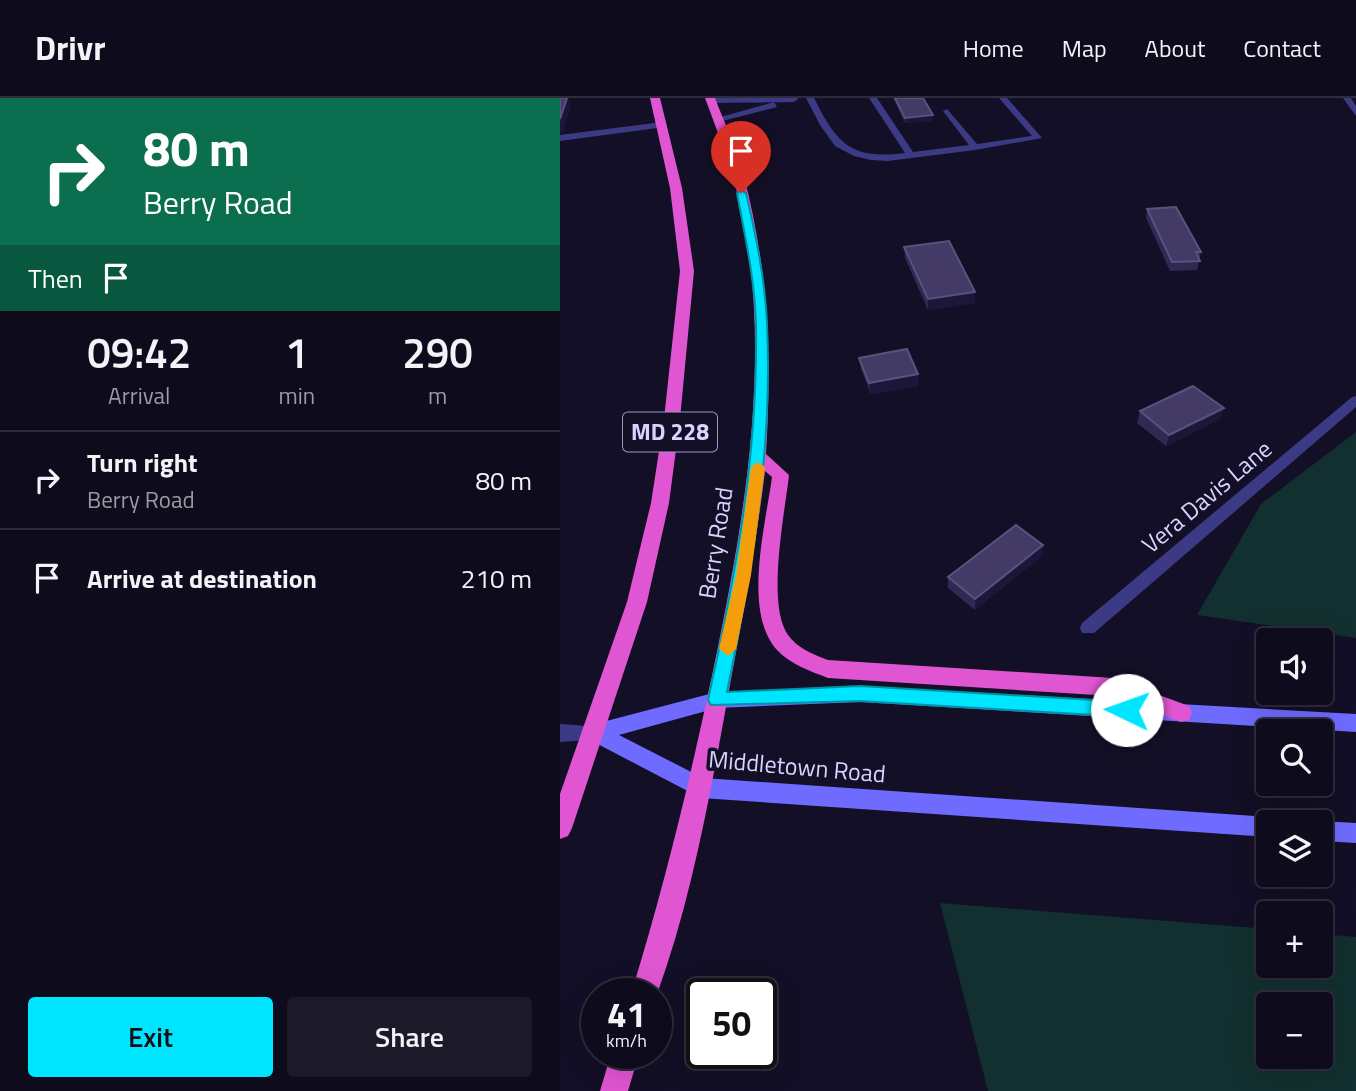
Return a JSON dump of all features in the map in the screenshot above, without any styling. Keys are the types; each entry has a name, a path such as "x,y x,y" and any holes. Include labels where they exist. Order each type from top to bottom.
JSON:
{"highway":[{"name":"MD 228","path":"560,828 595,733 637,602 660,503 681,350 687,271 684,236 655,98"},
{"name":"Berry Road","path":"649,978 673,901 701,788 743,575 759,457 762,356 757,270 747,211 719,119 710,99"},
{"path":"759,457 781,475 769,588 773,627 781,641 810,662 828,669 1113,687 1181,713"},
{"path":"614,1091 621,1069"}],"main road":[{"path":"595,733 717,700 860,694 1356,723"},
{"name":"Middletown Road","path":"595,733 701,788 1256,826"},
{"path":"1333,832 1356,833"}],"street":[{"path":"1347,98 1356,113"},
{"path":"710,99 794,99"},
{"path":"719,119 794,99"},
{"path":"560,138 662,125"},
{"path":"560,733 595,733"}],"lane":[{"path":"794,99 801,98"},
{"path":"810,98 830,138 843,150 868,158 1038,138 1003,98"},
{"path":"873,98 911,155"},
{"path":"947,111 975,147"},
{"name":"Vera Davis Lane","path":"1088,628 1356,400"}],"green space":[{"path":"1356,432 1356,638 1333,635 1333,628 1287,628 1197,615 1261,504"},
{"path":"940,903 1256,928 1256,978 1333,978 1333,935 1356,937 1356,1091 988,1091"}],"building":[{"path":"560,98 567,98 560,119"},
{"path":"895,98 923,98 933,115 905,118"},
{"path":"1176,207 1201,252 1196,252 1200,261 1172,262 1147,209"},
{"path":"949,241 975,292 928,299 904,247"},
{"path":"907,349 918,374 869,383 859,358"},
{"path":"1193,386 1224,408 1169,435 1140,411"},
{"path":"1016,525 1043,545 975,599 948,577"}],"slow traffic":[{"path":"728,649 743,575 758,467"}],"route":[{"path":"741,193 747,211 759,293 763,383 759,457 743,575 717,700 860,694 1127,710"}]}
